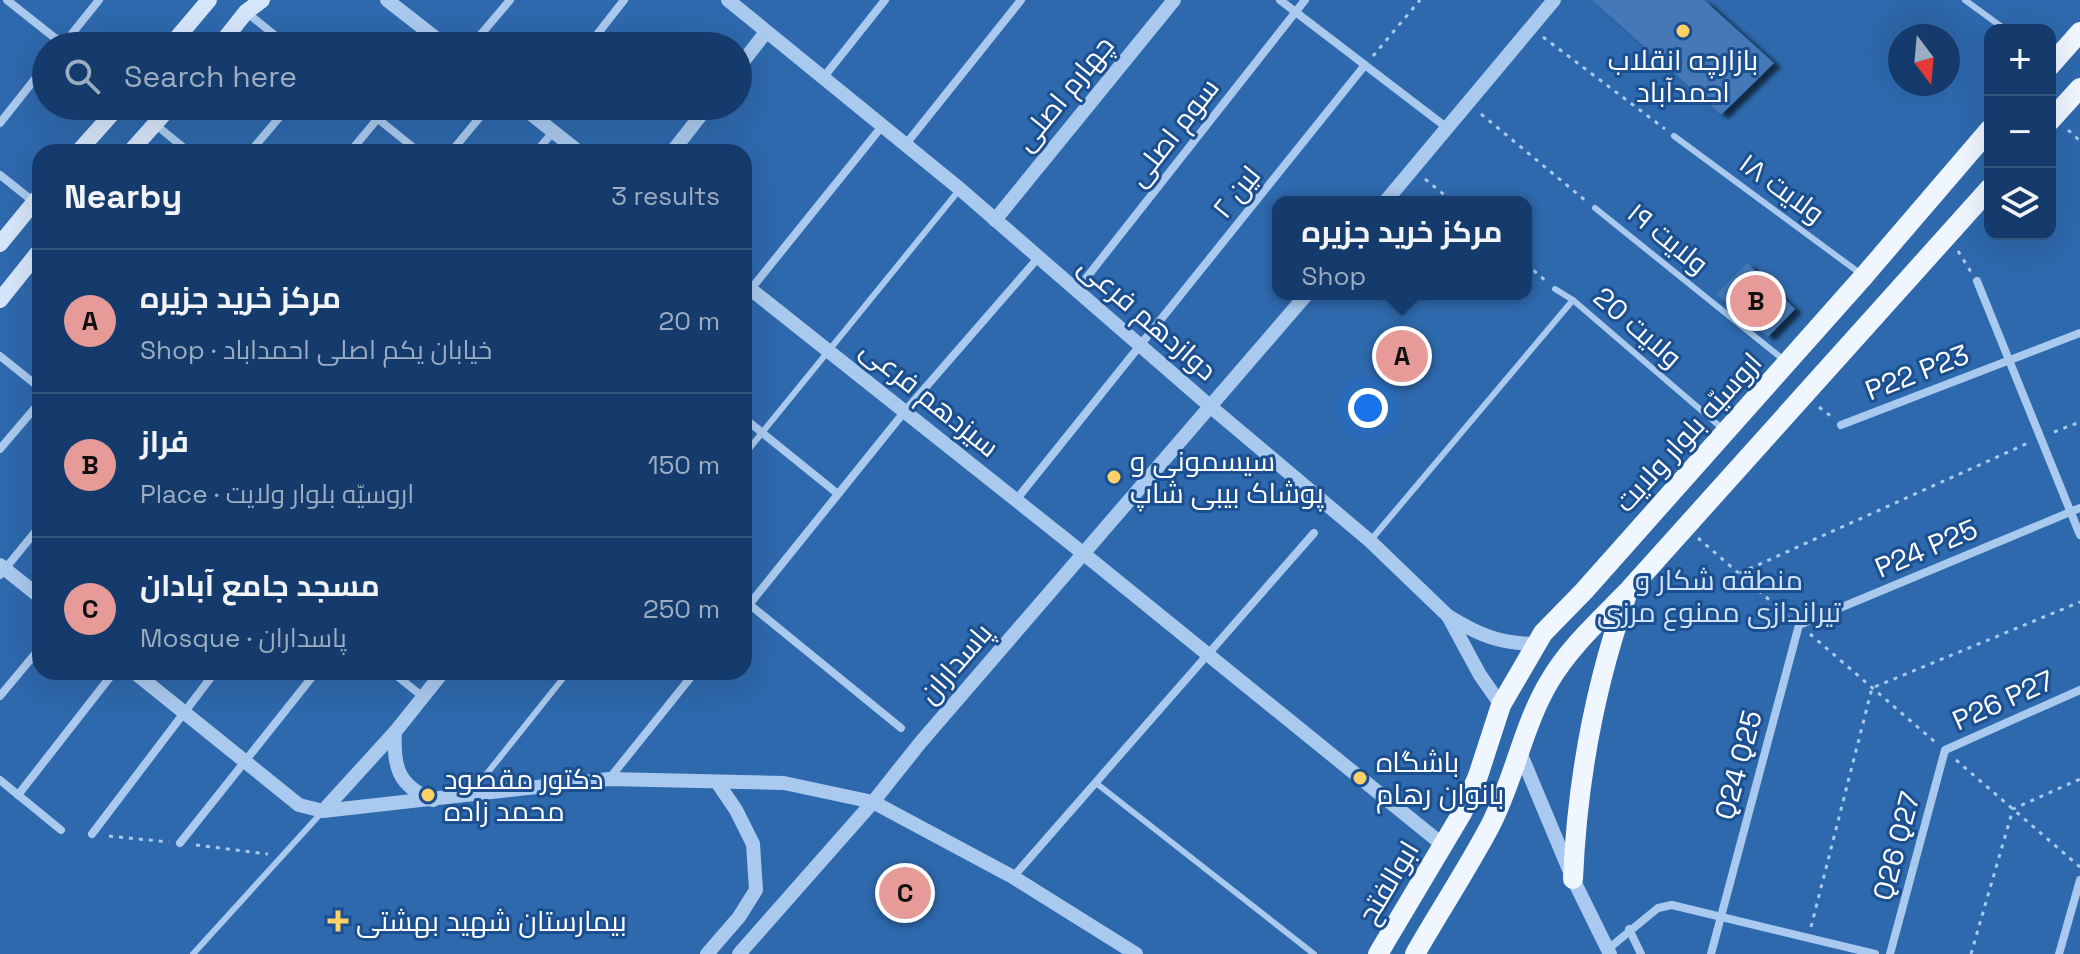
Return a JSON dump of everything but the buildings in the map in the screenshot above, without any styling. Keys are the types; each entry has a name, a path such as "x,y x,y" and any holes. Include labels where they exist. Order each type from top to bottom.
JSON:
{"main road":[{"path":"182,32 209,0"},
{"path":"230,32 246,12 262,0"},
{"path":"2056,58 2080,32"},
{"path":"2056,114 2080,88"},
{"path":"85,144 107,120"},
{"path":"138,144 160,120"},
{"name":"اروسیّه بلوار ولایت","path":"1501,705 1543,633 1584,591 1864,276 1984,136"},
{"path":"1415,954 1490,827 1509,785 1519,749 1548,684 1567,654 1629,590 1984,195"},
{"path":"0,244 32,205"},
{"path":"0,300 32,260"},
{"path":"1783,366 1788,386 1804,394"},
{"path":"1732,424 1755,423 1763,439"},
{"path":"1573,879 1578,795 1592,711 1629,590"},
{"path":"1501,705 1519,749"},
{"name":"ابوالفتح","path":"1378,954 1462,813 1478,776 1501,705"}],"street":[{"path":"7,0 47,32"},
{"path":"73,32 99,0"},
{"path":"387,0 428,32"},
{"path":"483,32 510,0"},
{"path":"599,32 624,0"},
{"path":"823,78 885,0"},
{"path":"906,144 1021,0"},
{"name":"چهارم اصلی","path":"995,220 1174,0"},
{"path":"1280,0 1446,127"},
{"name":"سوم اصلی","path":"1076,291 1305,0"},
{"path":"1390,196 1554,0"},
{"name":"دوازدهم فرعی","path":"735,2 766,32 960,189 1370,541 1448,616 1480,675 1501,705"},
{"path":"246,12 271,32"},
{"path":"752,50 766,32"},
{"name":"لین ۲","path":"1016,500 1365,65"},
{"path":"0,123 32,83"},
{"path":"257,144 277,120"},
{"path":"356,144 375,120"},
{"path":"379,120 409,144"},
{"path":"458,144 477,120"},
{"path":"544,120 569,144"},
{"path":"678,144 697,120"},
{"path":"156,125 179,144"},
{"path":"752,283 883,125"},
{"path":"543,144 553,132"},
{"path":"0,175 32,196"},
{"path":"752,598 905,411 1038,258"},
{"path":"1977,281 2040,437 2075,510 2080,535"},
{"name":"سیزدهم فرعی","path":"752,294 905,411 1443,845"},
{"name":"پاسداران","path":"739,954 873,802 920,743 1302,300"},
{"name":"P22 P23","path":"1841,425 2080,333"},
{"path":"0,356 32,382"},
{"path":"0,449 32,411"},
{"path":"752,425 838,494"},
{"name":"P24 P25","path":"1799,625 2075,510"},
{"path":"1013,877 1314,533"},
{"path":"32,535 2,570 32,591"},
{"path":"752,610 901,728"},
{"path":"1448,616 1509,644 1537,644"},
{"name":"Q24 Q25","path":"1711,954 1799,625"},
{"path":"0,696 32,658"},
{"path":"18,795 108,680"},
{"path":"144,680 299,805 323,811 609,779 784,783 873,802 1013,877 1136,954"},
{"path":"92,834 209,680"},
{"path":"180,843 310,680"},
{"path":"402,680 423,697"},
{"path":"323,811 395,732 437,680"},
{"path":"609,779 689,680"},
{"name":"P26 P27","path":"1945,750 2080,690"},
{"path":"395,732 393,758 399,773 413,790 433,800"},
{"path":"1519,749 1573,879 1608,952 1629,929 1658,908 1672,905 1875,954"},
{"name":"Q26 Q27","path":"1890,954 1945,750"},
{"path":"0,780 61,830"},
{"path":"707,954 739,917 756,890 753,844 717,782"},
{"path":"2059,954 2080,880"},
{"path":"1629,929 1641,954"}],"lane":[{"path":"1965,0 1998,24"},
{"name":"ولایت ۱۸","path":"1674,136 1864,276"},
{"path":"752,445 960,189"},
{"name":"ولایت ۱۹","path":"1595,208 1783,366"},
{"name":"ولایت 20","path":"1555,289 1732,424"},
{"path":"1370,541 1573,300"},
{"path":"468,796 562,680"},
{"path":"1096,783 1314,954"},
{"path":"193,954 323,811"}],"path":[{"path":"1365,65 1420,0"},
{"path":"1531,27 1674,136"},
{"path":"1467,102 1595,208"},
{"path":"1413,169 1446,196"},
{"path":"1947,235 1977,281"},
{"path":"1532,269 1555,289"},
{"path":"1804,394 1841,425"},
{"path":"1738,574 2040,437 2080,422"},
{"path":"1685,526 2080,867"},
{"path":"1872,688 2080,602"},
{"path":"1808,938 1872,688"},
{"path":"1971,954 2013,809 2080,779"}],"green space":[{"name":"منطقه شکار و تیراندازی ممنوع مرزی","path":"0,0 2080,0 2080,954 0,954"}],"place":[{"name":"بازارچه انقلاب احمدآباد","path":"1683,31"},
{"name":"فراز","path":"1756,301"},
{"name":"مرکز خرید جزیره","path":"1402,356"},
{"name":"سیسمونی و پوشاک بیبی شاپ","path":"1114,477"},
{"name":"باشگاه بانوان رهام","path":"1360,778"},
{"name":"دكتور مقصود محمد زاده","path":"428,795"},
{"name":"مسجد جامع آبادان","path":"905,893"},
{"name":"بیمارستان شهید بهشتی","path":"338,921"}]}
